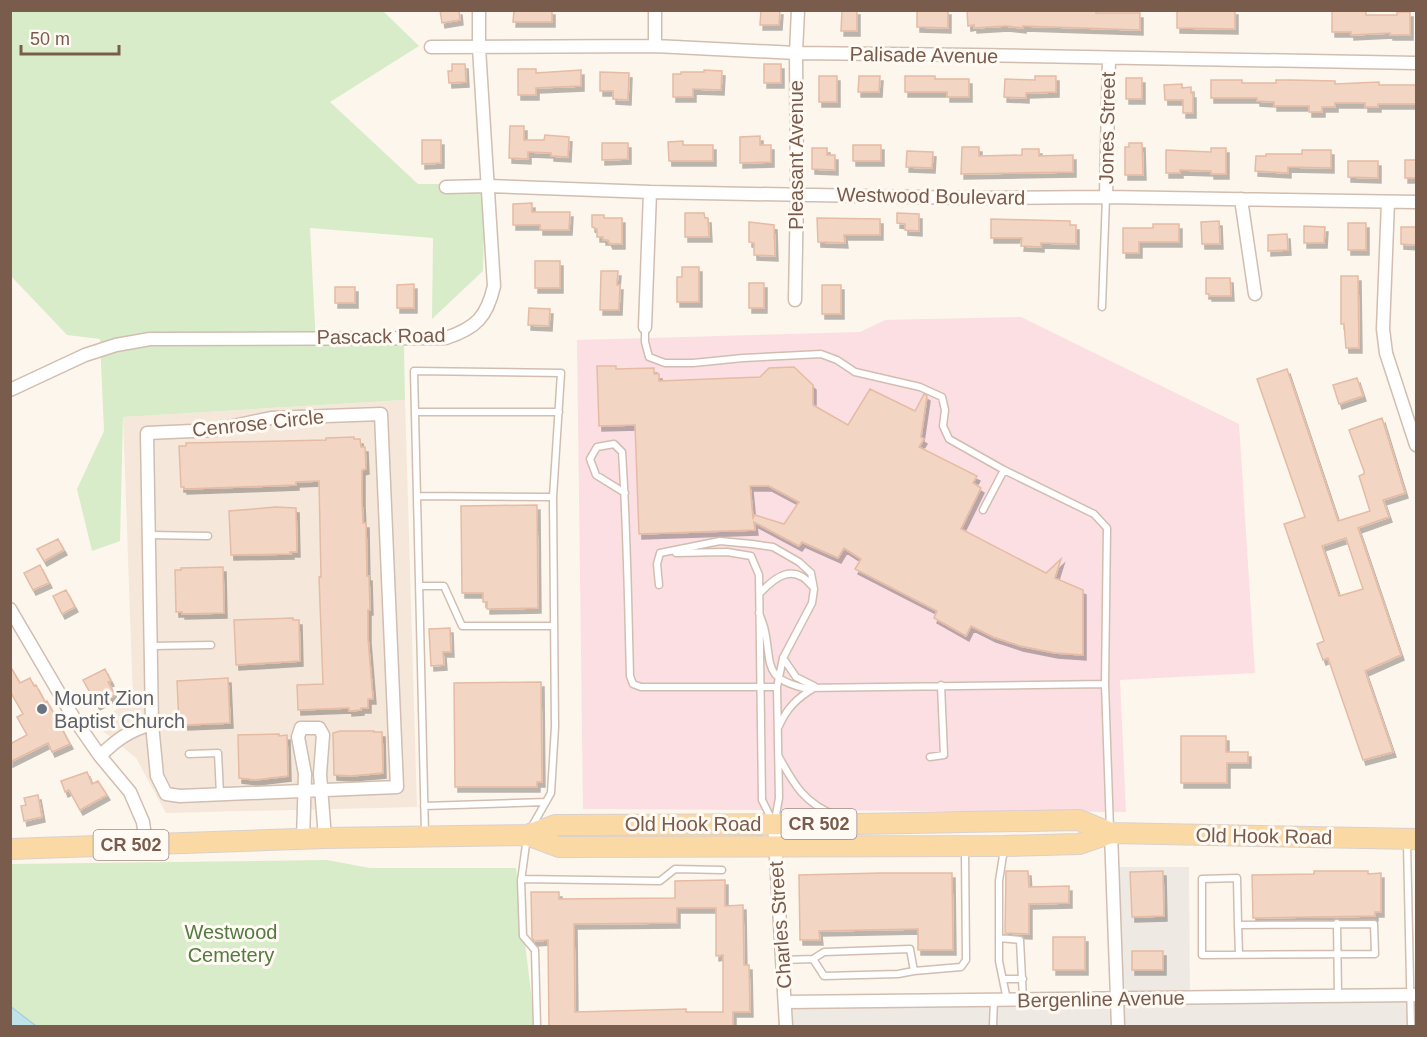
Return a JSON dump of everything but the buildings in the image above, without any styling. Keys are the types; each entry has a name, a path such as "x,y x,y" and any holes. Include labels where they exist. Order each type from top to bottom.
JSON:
{"main road":[{"name":"Old Hook Road","path":"10,849 325,838 527,835 556,825 857,824 1080,820 1111,833"},
{"name":"Old Hook Road","path":"527,835 559,847 1004,846 1079,844 1111,833 1412,839"}],"street":[{"name":"Pascack Road","path":"10,390 85,355 116,345 150,339 446,338 465,332 479,320 490,305 494,286 479,48 479,10"},
{"path":"655,10 655,46"},
{"name":"Pleasant Avenue","path":"795,300 798,10"},
{"name":"Palisade Avenue","path":"431,47 655,46 796,53 972,54 1416,63"},
{"name":"Jones Street","path":"1106,197 1109,58"},
{"name":"Westwood Boulevard","path":"446,187 487,186 650,192 969,198 1106,197 1416,202"},
{"path":"645,327 650,192"},
{"path":"1241,200 1255,294"},
{"path":"1388,201 1383,329 1388,361 1416,445"},
{"name":"Cenrose Circle","path":"381,414 397,787 220,795 166,794 157,776 152,723 150,535 147,433 215,430 272,418 381,414"},
{"path":"10,609 75,720 100,756 130,792 142,822 146,844"},
{"path":"100,756 115,741 136,728 152,723"},
{"path":"303,839 305,774 298,737 302,728 319,728 323,735 320,774 325,838"},
{"name":"Charles Street","path":"774,823 786,1026"},
{"path":"1111,833 1118,1026"},
{"name":"Bergenline Avenue","path":"785,1002 1413,995"}],"lane":[{"path":"1102,307 1106,197"},
{"path":"645,327 645,342 650,357 665,363 820,354 837,360 855,372 920,387 942,397 945,410 944,426 949,439 1004,470 1094,514 1107,528 1105,684 1111,833"},
{"path":"425,837 414,371 561,373 553,497 555,727 551,793 527,835 521,879 523,936 535,950 536,959 537,1026"},
{"path":"415,412 559,412"},
{"path":"625,493 596,475 590,459 597,447 614,444 622,452 625,493 630,676 633,684 641,687 777,687"},
{"path":"983,510 1004,470"},
{"path":"418,496 553,497"},
{"path":"150,535 208,536"},
{"path":"660,553 720,541 773,547 799,562 811,573 814,589 812,603 783,658 777,687 779,798 774,823"},
{"path":"660,553 727,552 751,556 759,574 762,800 774,823"},
{"path":"658,585 657,564 660,553"},
{"path":"760,593 771,581 782,574 794,574 805,578 814,589"},
{"path":"419,586 444,586 462,626 554,626"},
{"path":"759,613 765,631 770,668 787,684 804,688 1105,684"},
{"path":"151,646 211,645"},
{"path":"783,658 796,677 818,687"},
{"path":"930,757 944,755 941,685"},
{"path":"778,728 796,700 818,687"},
{"path":"189,754 218,753 220,795"},
{"path":"778,756 801,794 827,813 857,824"},
{"path":"424,806 546,802"},
{"path":"1411,1026 1413,953 1408,913 1412,839"},
{"path":"813,959 824,975 898,974 914,970 961,967 966,960 965,846"},
{"path":"1004,846 999,881 999,961 1007,1000"},
{"path":"521,879 660,881 675,869 722,870"},
{"path":"1238,925 1374,924 1375,954 1202,955 1202,879 1237,878 1238,925 1239,954"},
{"path":"1408,913 1416,913"},
{"path":"1337,923 1338,996"},
{"path":"999,938 1020,940 1023,999"},
{"path":"782,960 813,959 824,952 910,949 914,970"},
{"path":"1003,980 1023,979"},
{"path":"993,1026 994,1000"}],"shaded area":[{"path":"1021,317 1239,424 1255,673 1120,680 1126,812 583,809 577,340 860,332 885,320"},
{"path":"405,400 417,807 166,813 136,758 93,723 133,700 123,417"},
{"path":"1108,867 1189,867 1190,999 1416,995 1416,1026 789,1026 787,1000 1115,996"}],"green space":[{"path":"11,11 383,11 419,46 330,102 418,184 485,184 483,271 432,319 433,238 310,228 316,345 404,345 405,400 123,417 120,541 92,551 77,489 104,431 100,339 67,335 11,276"},
{"name":"Westwood Cemetery","path":"327,860 370,868 516,868 535,1026 11,1026 10,864"}],"water":[{"path":"10,1006 36,1026 11,1026"}],"place":[{"name":"Mount Zion Baptist Church","path":"42,709"}]}
